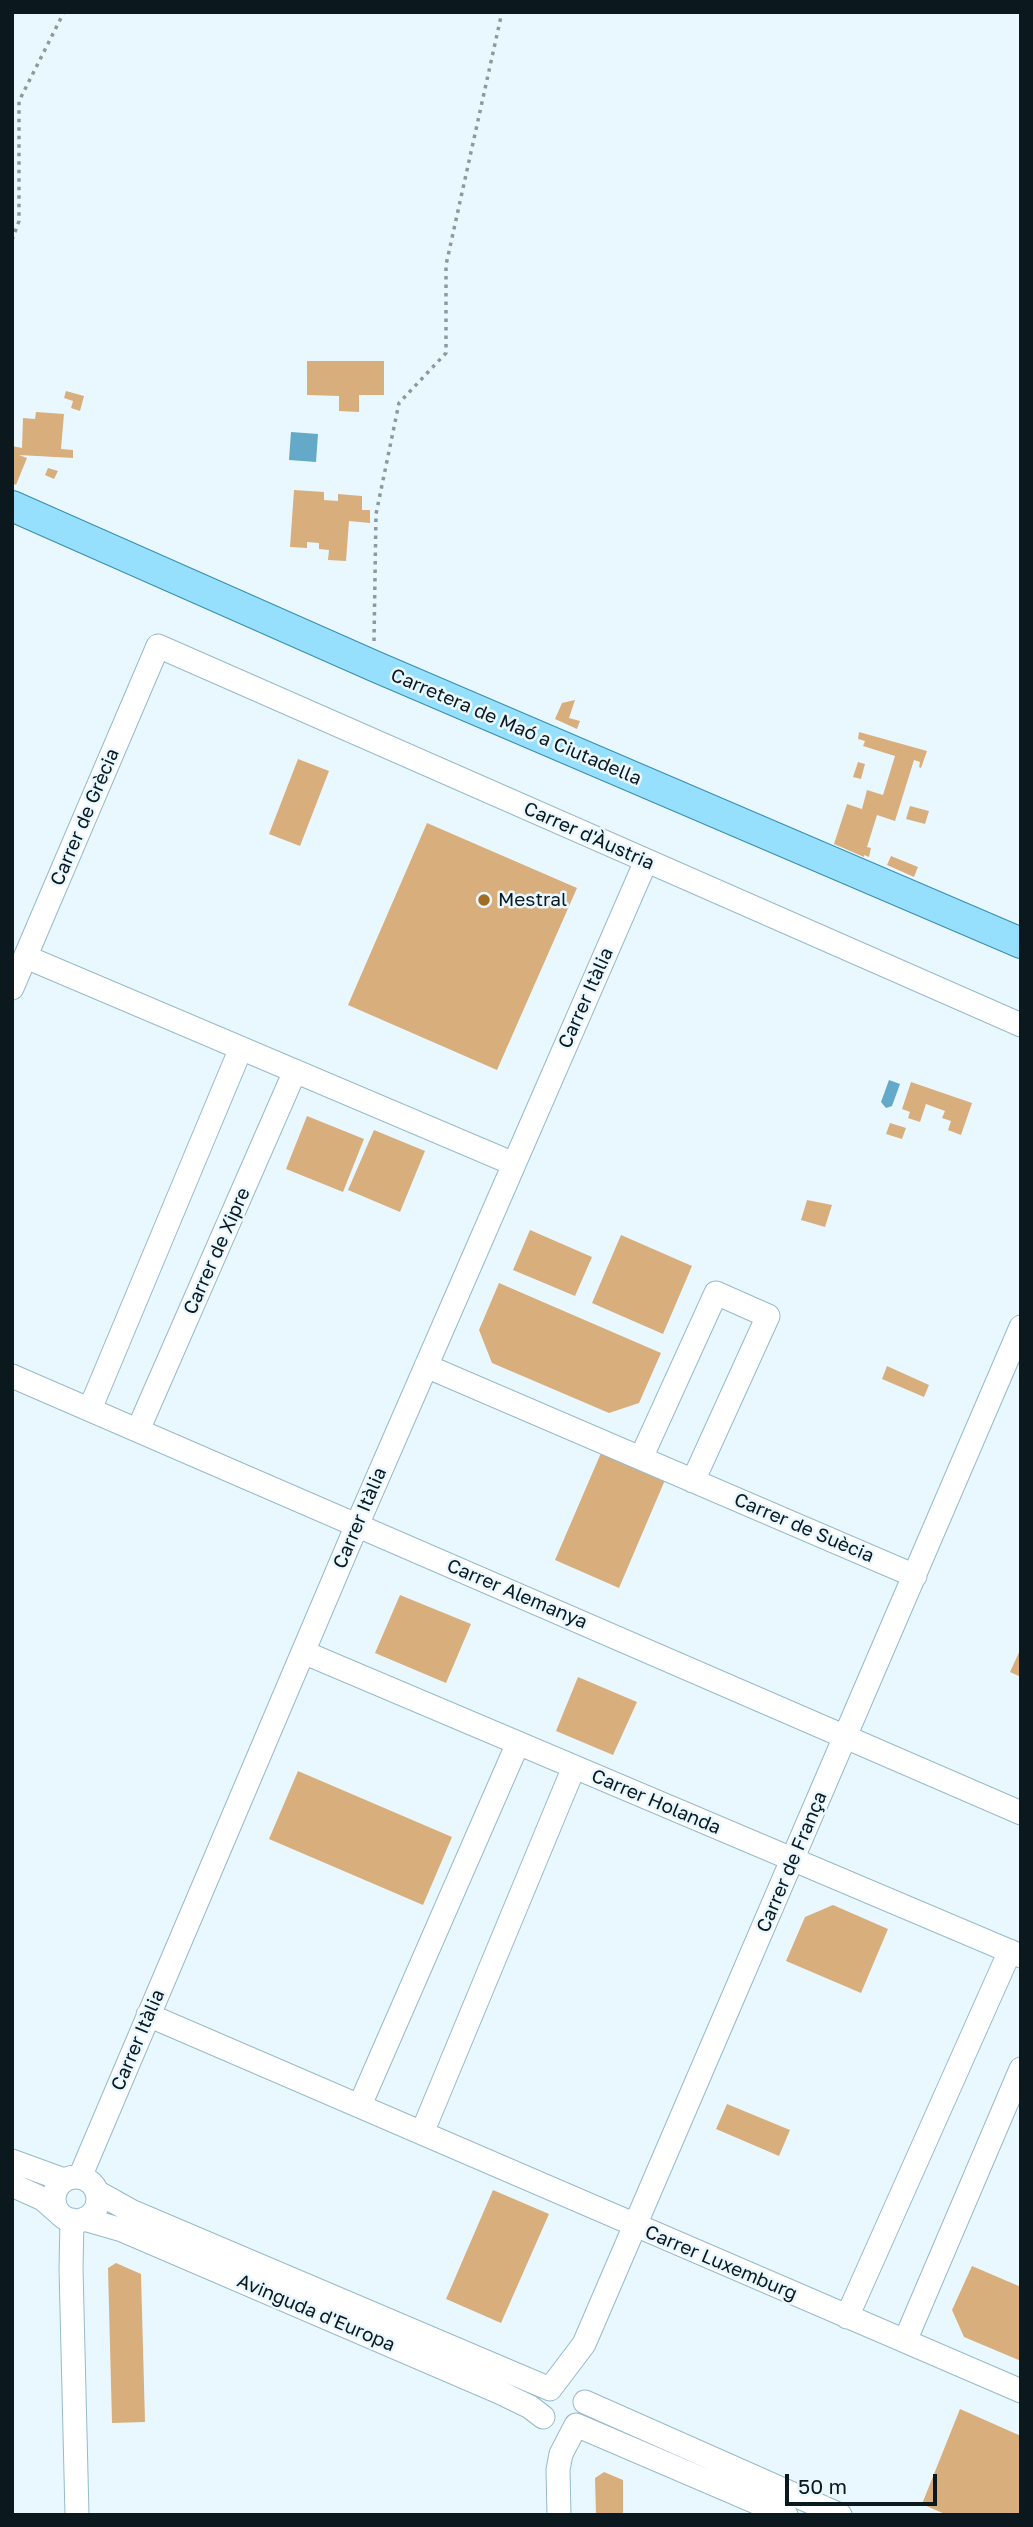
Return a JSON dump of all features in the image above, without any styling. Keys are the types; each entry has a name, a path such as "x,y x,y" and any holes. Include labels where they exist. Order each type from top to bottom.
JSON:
{"main road":[{"name":"Carretera de Maó a Ciutadella","path":"12,506 374,666 1021,943"}],"street":[{"name":"Carrer d'Àustria","path":"158,646 1021,1025"},
{"name":"Carrer de Grècia","path":"12,989 158,646"},
{"name":"Carrer Itàlia","path":"80,2183 148,2015 357,1525 646,861"},
{"path":"26,957 514,1164"},
{"path":"90,1409 241,1048"},
{"name":"Carrer de Xipre","path":"138,1430 295,1071"},
{"path":"641,1458 716,1293 768,1316 693,1481"},
{"name":"Carrer de França","path":"550,2389 584,2344 915,1576 1013,1368 1021,1327"},
{"name":"Carrer de Suècia","path":"426,1366 915,1576"},
{"name":"Carrer Alemanya","path":"12,1376 1021,1813"},
{"name":"Carrer Holanda","path":"303,1652 1015,1953 847,2317"},
{"path":"359,2105 518,1743"},
{"path":"422,2133 574,1767"},
{"name":"Carrer Luxemburg","path":"148,2015 1021,2391"},
{"path":"905,2342 1021,2069"},
{"name":"Avinguda d'Europa","path":"12,2161 80,2183 131,2211 550,2389 564,2384 571,2386 582,2395 585,2402 840,2515"},
{"path":"80,2183 98,2199 94,2211 72,2217 55,2207 54,2195 80,2183"},
{"name":"Avinguda d'Europa","path":"12,2185 43,2199 72,2217 122,2230 487,2386 530,2407 548,2424 562,2430 576,2425 786,2515"},
{"path":"72,2217 77,2515"},
{"path":"543,2417 542,2399 550,2389"},
{"path":"559,2515 559,2462 567,2441 584,2415 585,2402"}],"path":[{"path":"12,240 19,221 19,101 64,12"},
{"path":"374,666 376,514 399,403 446,353 446,265 502,12"}],"water":[{"path":"291,432 318,434 316,462 289,460"},
{"path":"889,1080 900,1084 892,1106 886,1108 881,1102"}],"building":[{"path":"307,361 384,361 384,395 359,395 359,412 339,411 339,396 307,395"},
{"path":"66,391 84,396 80,411 71,408 73,401 64,398"},
{"path":"36,412 64,414 61,449 73,450 73,458 19,455 27,458 16,485 12,483 12,446 22,448 23,418 35,419"},
{"path":"48,468 58,471 54,479 45,475"},
{"path":"294,490 324,492 324,500 338,501 338,494 362,496 362,510 370,510 370,523 349,521 346,561 328,560 329,550 319,549 319,543 307,542 307,548 290,547"},
{"path":"575,700 569,718 580,721 577,729 555,719 562,703"},
{"path":"859,732 927,751 921,768 920,762 914,760 895,821 877,815 867,847 871,848 869,857 834,844 847,804 862,809 867,790 883,795 895,756 863,746 865,741 858,739"},
{"path":"298,759 329,771 300,846 269,834"},
{"path":"858,762 865,764 861,779 853,777"},
{"path":"910,806 929,811 925,824 906,819"},
{"path":"427,823 577,888 497,1070 348,1005"},
{"path":"891,856 918,867 914,877 887,865"},
{"path":"911,1082 972,1103 961,1135 948,1130 951,1121 942,1118 945,1111 926,1104 920,1122 908,1118 910,1112 902,1109"},
{"path":"307,1116 364,1139 343,1192 286,1169"},
{"path":"890,1123 906,1128 902,1139 886,1134"},
{"path":"374,1130 425,1151 400,1212 348,1190"},
{"path":"807,1200 832,1205 825,1227 801,1220"},
{"path":"530,1230 592,1257 575,1296 513,1270"},
{"path":"621,1235 692,1266 663,1334 592,1303"},
{"path":"499,1283 661,1353 639,1403 609,1413 492,1363 479,1330"},
{"path":"887,1366 929,1385 924,1397 882,1379"},
{"path":"601,1453 665,1480 619,1588 555,1560"},
{"path":"400,1595 471,1624 446,1683 375,1653"},
{"path":"1021,1648 1021,1677 1010,1672"},
{"path":"578,1677 637,1702 613,1755 556,1731"},
{"path":"298,1771 452,1837 423,1905 269,1839"},
{"path":"833,1905 888,1929 861,1993 786,1961 805,1917"},
{"path":"727,2104 790,2130 779,2156 716,2129"},
{"path":"493,2190 549,2214 501,2323 446,2299"},
{"path":"116,2263 141,2274 145,2422 112,2423 108,2268"},
{"path":"972,2266 1021,2287 1021,2361 964,2337 952,2310"},
{"path":"960,2409 1021,2436 1021,2515 947,2515 922,2504"},
{"path":"604,2472 623,2480 623,2515 596,2515 595,2478"}],"place":[{"name":"Mestral","path":"484,900"}]}
